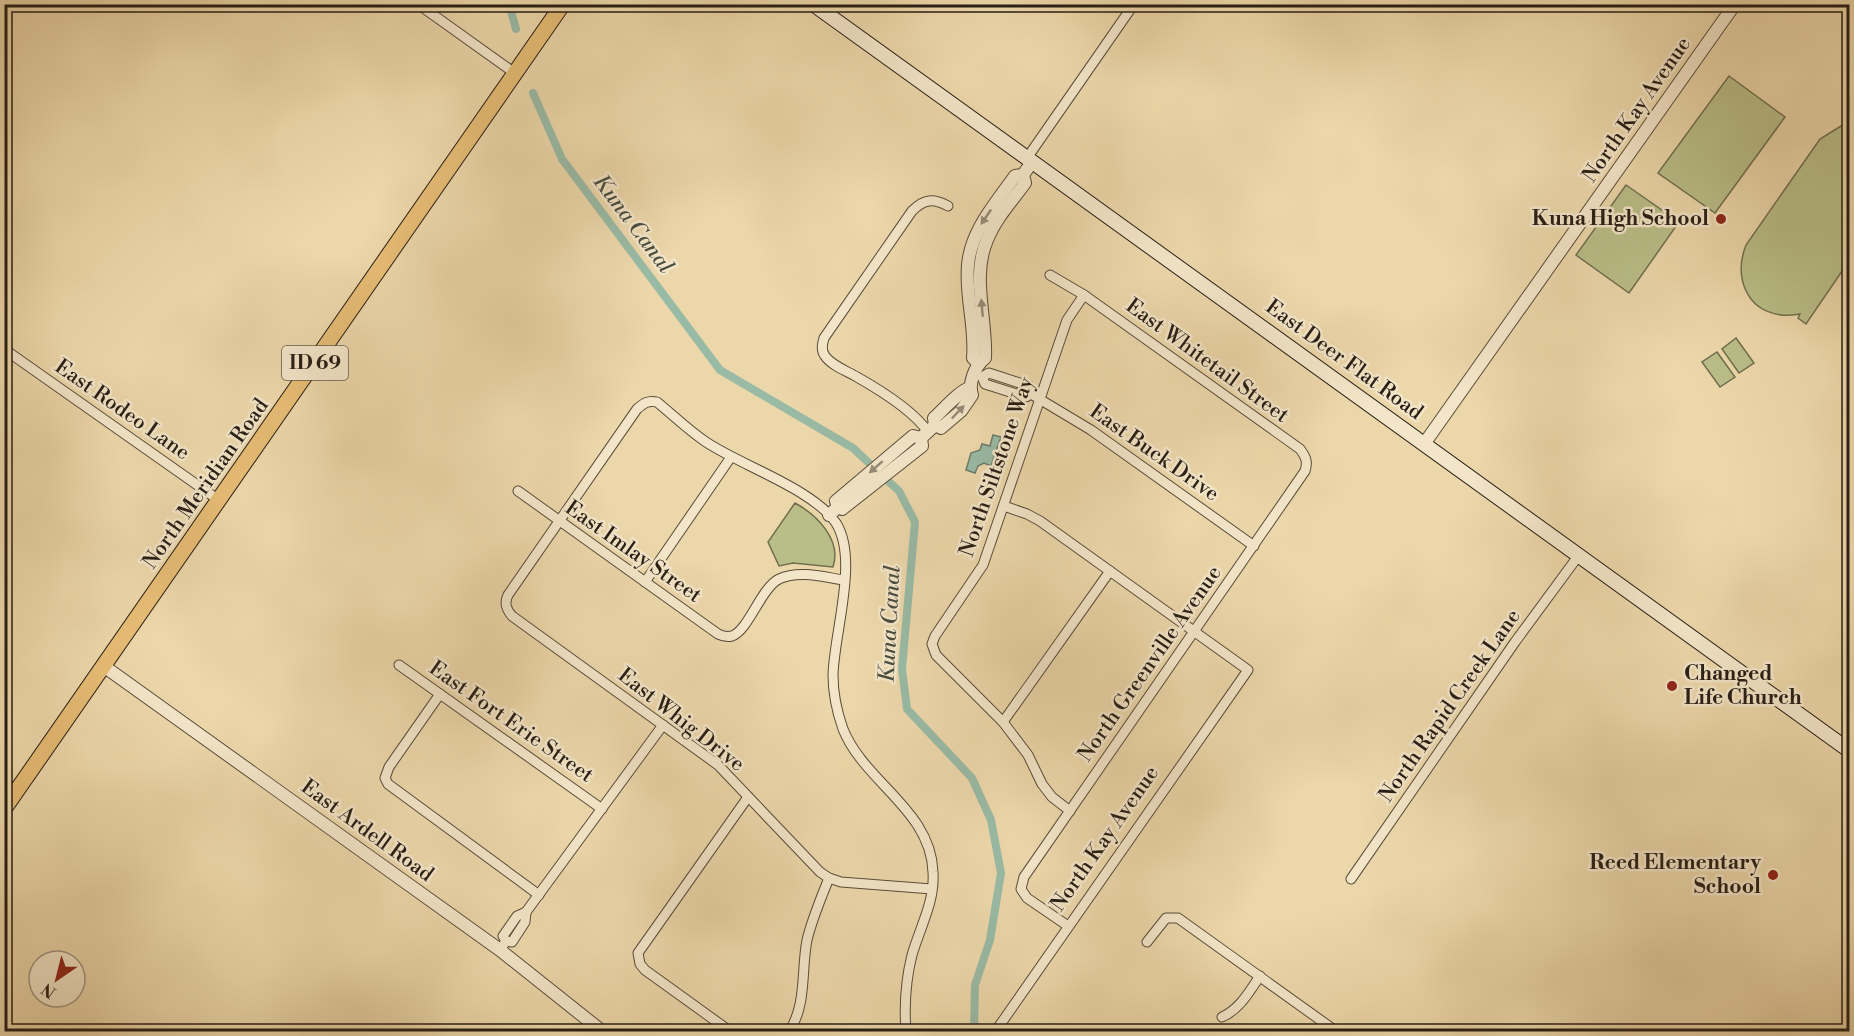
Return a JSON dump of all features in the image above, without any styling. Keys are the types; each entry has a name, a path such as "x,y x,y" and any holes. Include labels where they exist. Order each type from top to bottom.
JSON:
{"main road":[{"name":"North Meridian Road","path":"4,809 105,667 563,4"},
{"name":"East Deer Flat Road","path":"813,4 832,10 1029,160 1850,751"}],"street":[{"path":"418,4 516,74"},
{"path":"928,432 934,418 963,390 969,388 978,371 973,358 974,345 968,279 970,250 975,238 986,216 1016,176 1023,175 1029,160 1134,4"},
{"name":"North Kay Avenue","path":"1424,444 1736,4"},
{"path":"928,432 911,413 867,383 830,362 822,351 824,338 912,211 920,203 928,200 937,200 948,206"},
{"name":"East Whitetail Street","path":"1050,276 1084,295 1300,449 1306,460"},
{"name":"North Siltstone Way","path":"1003,722 936,655 932,645 935,636 983,565 1067,320 1084,295"},
{"name":"East Rodeo Lane","path":"4,349 220,501"},
{"name":"East Buck Drive","path":"978,371 985,384 1026,397 1031,394 1041,398 1091,430 1254,546"},
{"path":"559,521 637,409 649,400 657,402 688,429 731,457 833,511"},
{"path":"906,1032 906,998 912,955 930,906 933,872 931,854 918,825 862,763 843,728 837,707 833,676 846,562 844,540 833,511 836,501 913,436 928,432"},
{"path":"645,582 731,457"},
{"name":"North Greenville Avenue","path":"1068,927 1028,898 1021,889 1024,877 1305,471 1306,460"},
{"name":"East Imlay Street","path":"518,491 718,634 730,637 740,630 768,589 777,580 800,574 844,580"},
{"path":"1004,506 1033,517 1194,632"},
{"name":"East Whig Drive","path":"559,521 508,595 506,605 512,616 718,765 820,872 829,878"},
{"name":"North Rapid Creek Lane","path":"1352,879 1515,642 1579,555"},
{"path":"1070,811 1052,797 1042,784 1028,755 1003,722 1110,571"},
{"name":"North Kay Avenue","path":"995,1032 1248,670 1194,632"},
{"name":"East Fort Erie Street","path":"399,665 602,809"},
{"name":"East Ardell Road","path":"105,667 503,946 603,1032"},
{"path":"440,694 389,767 386,778 392,789 538,895"},
{"path":"503,946 512,942 525,922 526,912 663,725"},
{"path":"731,1032 645,970 638,958 640,948 748,797"},
{"path":"789,1032 797,1020 800,1005 807,941 829,878 841,882 932,889"},
{"path":"1147,942 1161,923 1172,917 1184,920 1337,1032"},
{"path":"1222,1017 1233,1012 1260,976"}],"green space":[{"path":"1729,76 1785,117 1715,213 1658,173"},
{"path":"1849,124 1849,261 1806,324 1798,318 1800,314 1783,315 1769,312 1751,299 1742,279 1743,257 1746,245 1820,139 1841,126"},
{"path":"1626,185 1679,222 1629,293 1576,255"},
{"path":"1736,338 1754,363 1739,373 1722,349"},
{"path":"1717,352 1735,377 1720,387 1702,362"},
{"path":"795,503 811,514 826,529 834,547 833,567 793,563 779,566 768,542"}],"shaded area":[{"path":"993,435 1001,437 991,466 984,463 978,466 975,473 966,470 971,453 980,450 982,444 990,446"}],"waterway":[{"name":"Kuna Canal","path":"509,4 516,29"},
{"name":"Kuna Canal","path":"533,93 562,159 720,370 853,448 870,464"},
{"name":"Kuna Canal","path":"888,481 899,491 915,522 902,669 907,709 972,778 991,820 1001,873 990,940 975,985 974,1032"}],"place":[{"name":"Kuna High School","path":"1721,219"},
{"name":"Changed Life Church","path":"1672,686"},
{"name":"Reed Elementary School","path":"1773,875"}]}
